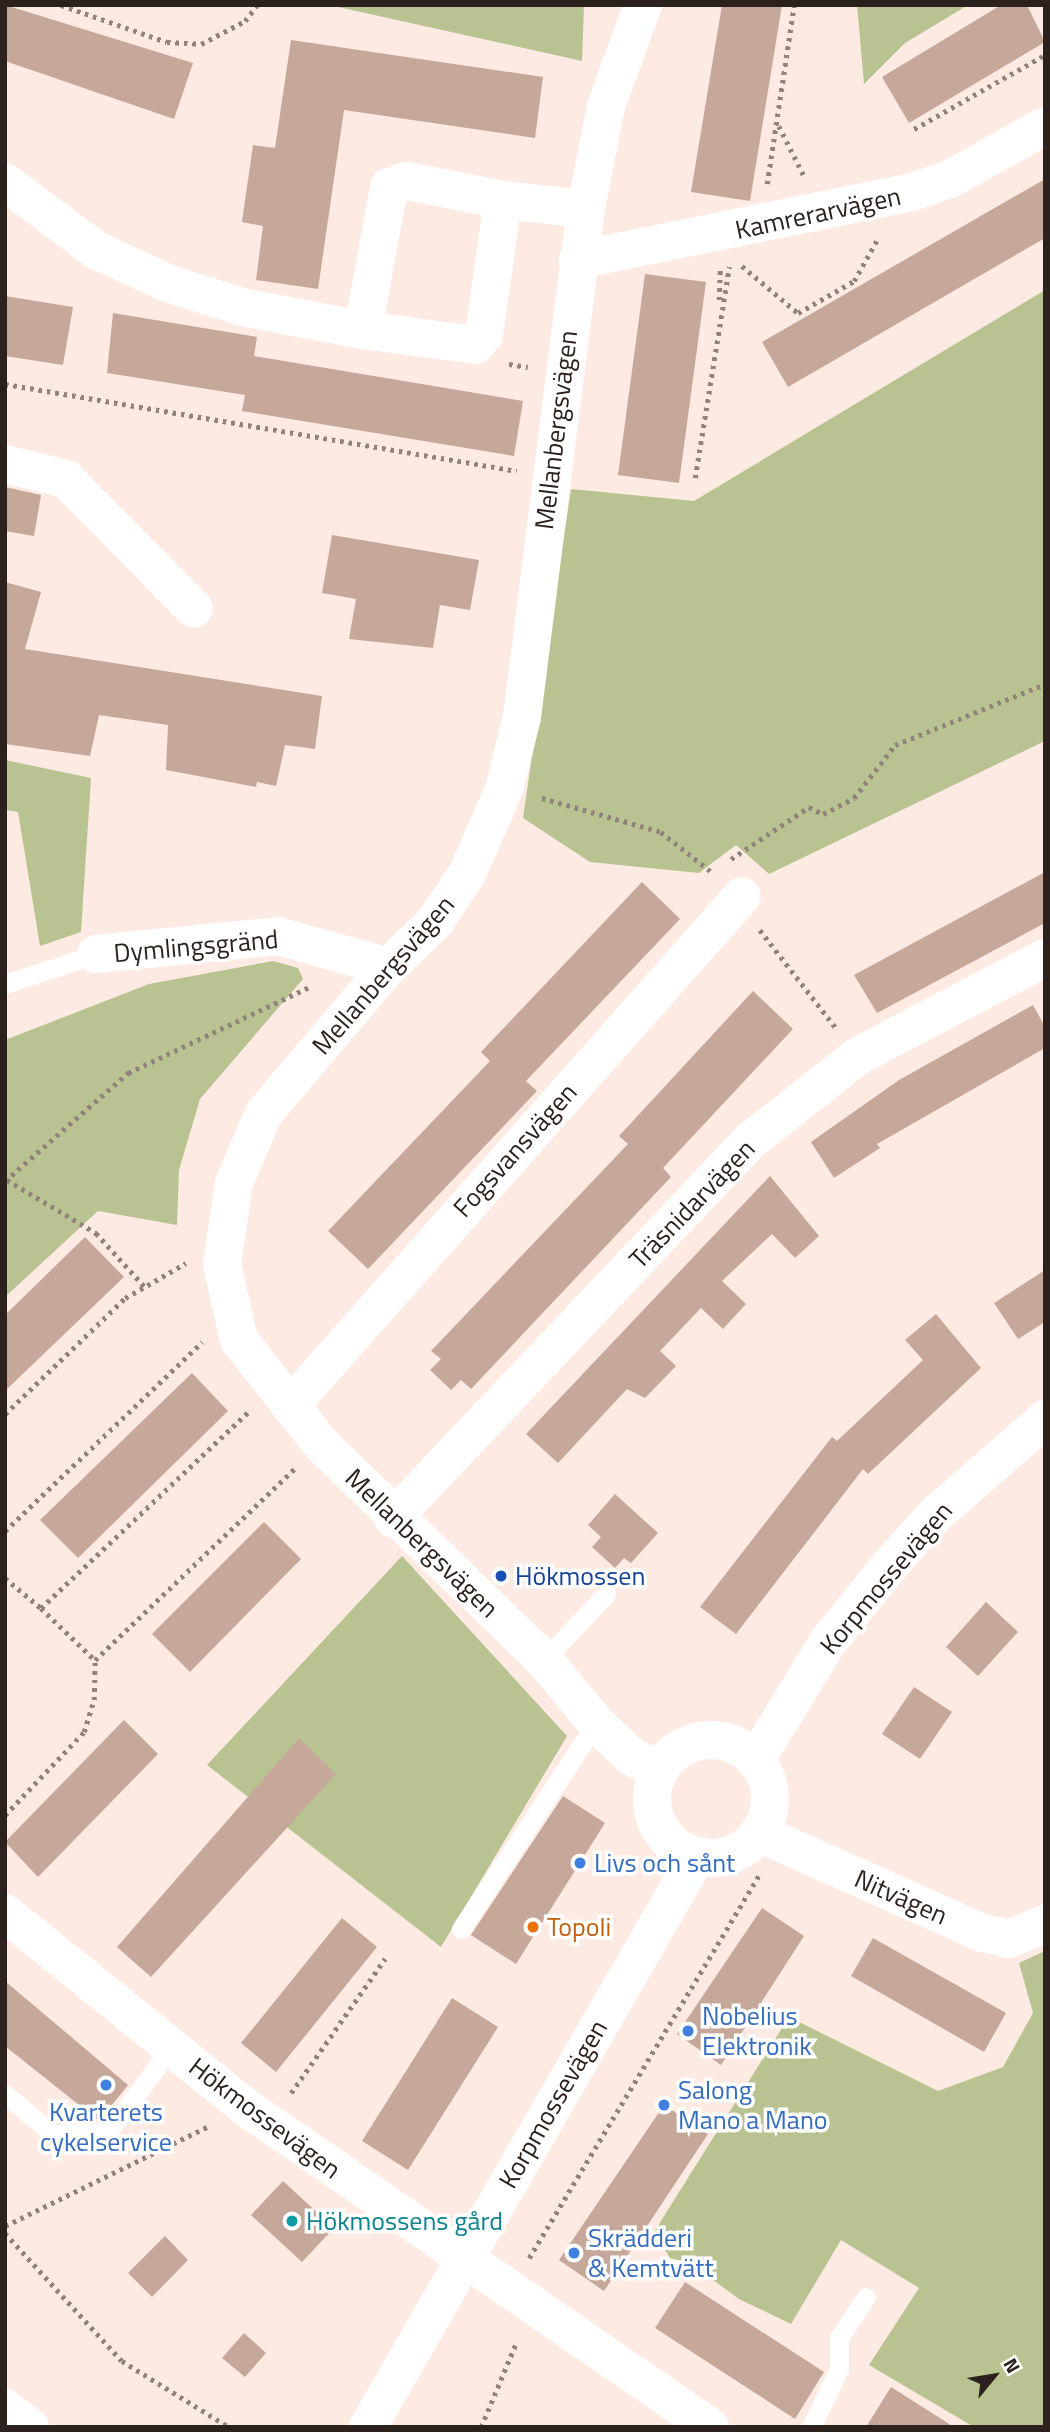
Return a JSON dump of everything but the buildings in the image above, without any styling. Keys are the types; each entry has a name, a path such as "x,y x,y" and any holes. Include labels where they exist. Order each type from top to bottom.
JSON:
{"main road":[{"name":"Mellanbergsvägen","path":"643,5 606,106 586,209 549,476 522,716 505,787 467,874 435,922 388,967 264,1113 245,1146 222,1264 231,1315 239,1340 321,1444 393,1518 544,1660 596,1723 632,1757 659,1769"},
{"name":"Kamrerarvägen","path":"578,260 912,192 950,179 1045,126"},
{"path":"363,330 389,187 406,181 503,200 586,209"},
{"path":"9,194 96,250 167,283 242,307 363,330 475,345 484,335 503,200"},
{"path":"5,464 66,479 194,609"},
{"name":"Fogsvansvägen","path":"282,1396 742,896"},
{"name":"Dymlingsgränd","path":"96,954 278,936 388,967"},
{"name":"Träsnidarvägen","path":"393,1518 750,1140 858,1056 1045,958"},
{"name":"Korpmossevägen","path":"755,1761 828,1642 890,1565 964,1488 1045,1419"},
{"path":"722,1738 755,1761 771,1808 759,1833 736,1853 713,1860 675,1847 656,1824 651,1804 659,1769 680,1748 722,1738"},
{"name":"Nitvägen","path":"759,1833 983,1933 1008,1939 1045,1924"},
{"name":"Korpmossevägen","path":"368,2427 697,1856"},
{"name":"Hökmossevägen","path":"5,1913 257,2115 463,2260 514,2316 710,2427"},
{"path":"5,2408 30,2427"}],"lane":[{"name":"Dymlingsgränd","path":"5,984 96,954"},
{"path":"544,1660 606,1594"},
{"path":"461,1929 596,1723"},
{"path":"5,2094 53,2134 107,2133 172,2047"},
{"path":"811,2427 839,2369 839,2338 866,2297"}],"path":[{"path":"61,5 167,42 201,44 245,22 257,5"},
{"path":"775,161 793,5"},
{"path":"914,129 1045,55"},
{"path":"779,126 807,182"},
{"path":"737,260 798,313 854,281 879,229"},
{"path":"719,300 726,297 730,252"},
{"path":"695,478 719,300 720,254"},
{"path":"5,384 549,476"},
{"path":"712,872 808,807 823,814 854,798 895,745 1045,684"},
{"path":"538,784 535,796 661,832 742,896 759,928 858,1056"},
{"path":"144,1286 96,1233 6,1180 128,1073 327,983"},
{"path":"5,1414 144,1286 188,1262 222,1264"},
{"path":"5,1531 231,1315"},
{"path":"41,1608 282,1396"},
{"path":"5,1815 84,1732 94,1700 95,1660 321,1444"},
{"path":"5,1578 95,1660"},
{"path":"481,2427 517,2341 514,2316 530,2255 752,1880"},
{"path":"5,2226 257,2115 385,1959"},
{"path":"5,2233 122,2361 229,2427"}],"green space":[{"path":"329,5 584,5 582,61"},
{"path":"857,5 968,5 905,43 864,84"},
{"path":"1045,290 1045,741 769,874 736,845 699,873 590,862 523,818 571,489 694,501"},
{"path":"5,760 91,778 81,932 40,946 18,812 5,810"},
{"path":"273,961 298,968 303,979 200,1099 179,1170 177,1225 98,1211 5,1297 5,1040 149,984"},
{"path":"402,1556 567,1736 441,1947 207,1765"},
{"path":"1045,1951 1045,2427 974,2427 869,2365 919,2288 841,2240 791,2324 739,2299 690,2263 670,2258 654,2232 789,2017 938,2091 1003,2067 1033,2013 1019,1963"}],"place":[{"name":"Hökmossen","path":"501,1576"},
{"name":"Livs och sånt","path":"580,1863"},
{"name":"Topoli","path":"533,1927"},
{"name":"Nobelius Elektronik","path":"688,2031"},
{"name":"Kvarterets cykelservice","path":"106,2085"},
{"name":"Salong Mano a Mano","path":"664,2105"},
{"name":"Hökmossens gård","path":"292,2221"},
{"name":"Skrädderi & Kemtvätt","path":"574,2253"}]}
